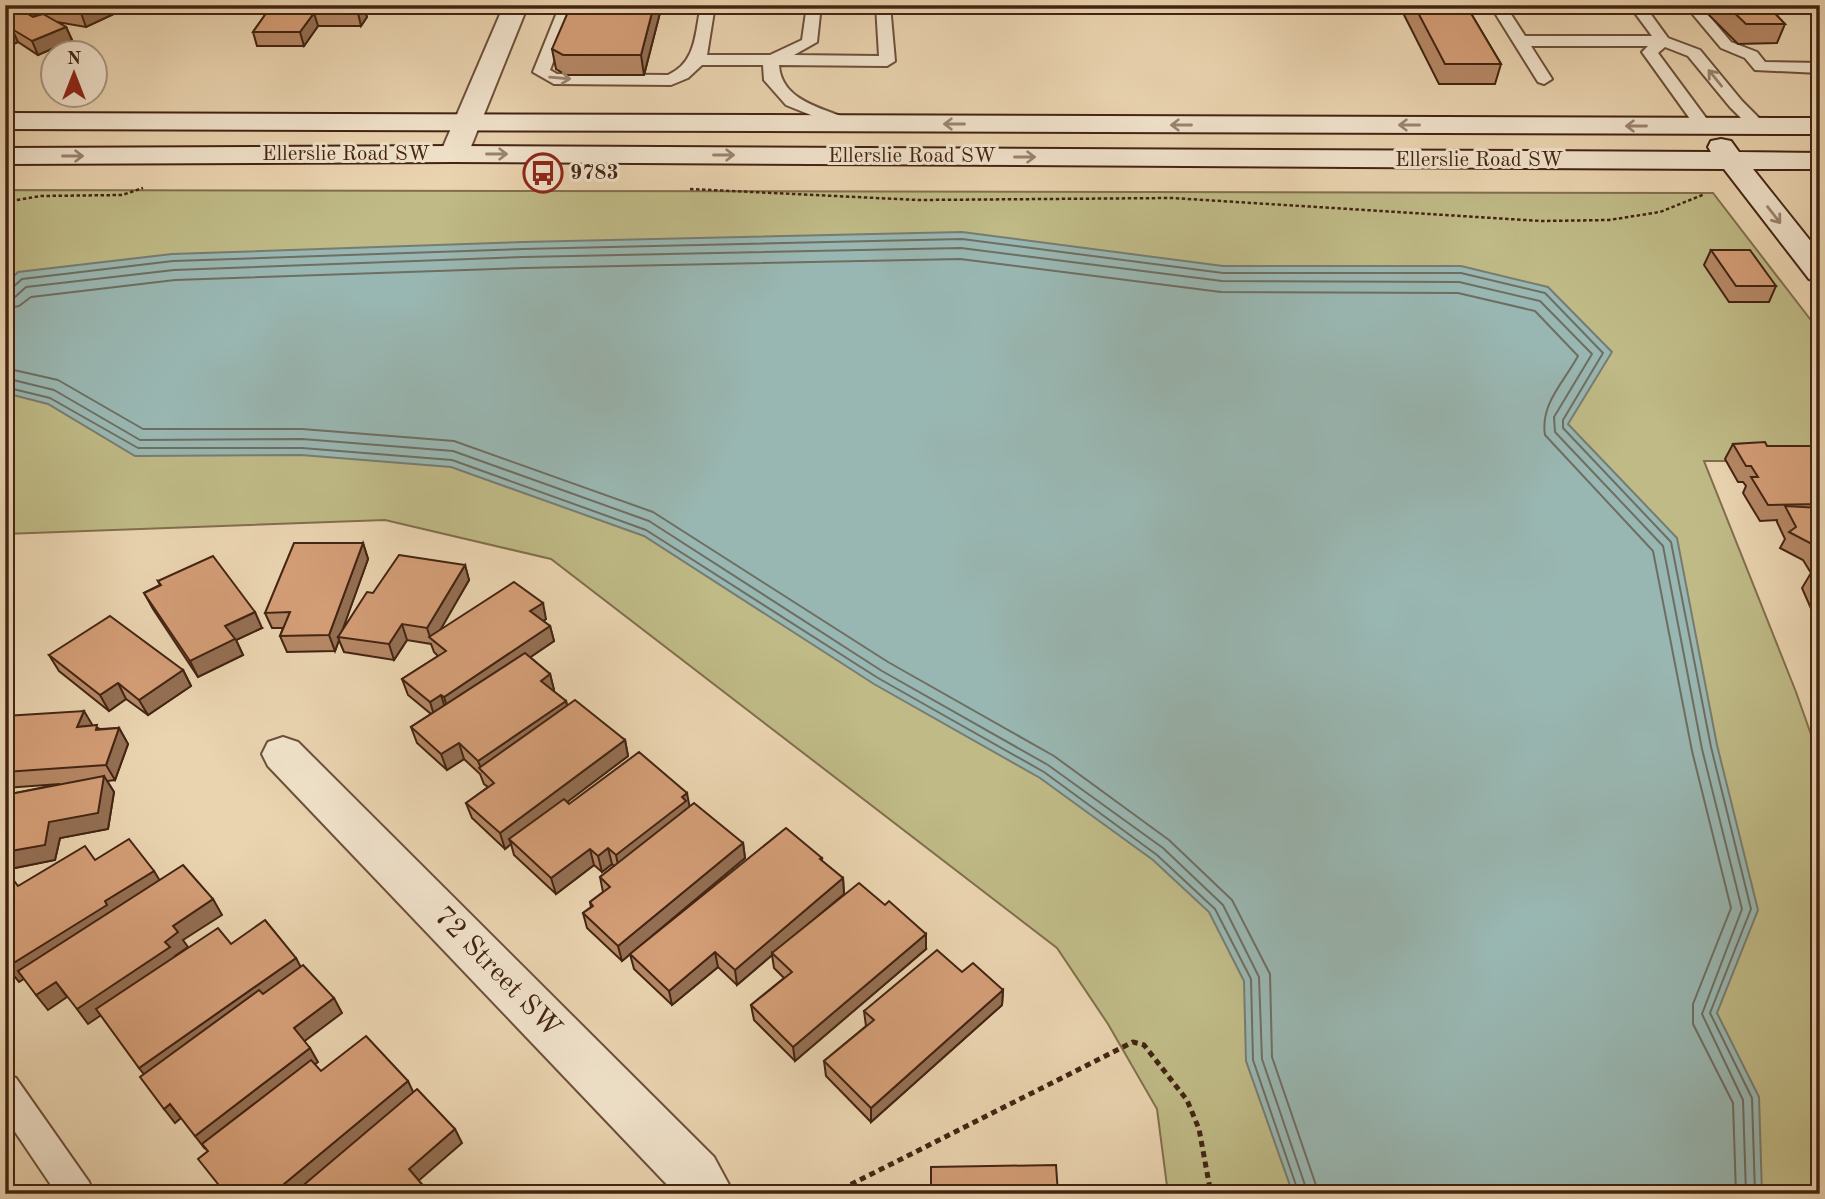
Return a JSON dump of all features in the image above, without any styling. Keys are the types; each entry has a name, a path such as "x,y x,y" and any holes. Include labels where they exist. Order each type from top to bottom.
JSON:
{"main road":[{"path":"454,154 516,5"},
{"name":"Ellerslie Road SW","path":"5,121 1820,126"},
{"path":"1704,126 1820,273"},
{"path":"1759,126 1807,161 1820,190"},
{"name":"Ellerslie Road SW","path":"5,156 454,154 1807,161"},
{"name":"72 Street SW","path":"283,754 695,1175 707,1194"}],"lane":[{"path":"567,5 541,72 554,79 671,80 682,75 698,60 708,5"},
{"path":"772,60 809,42 814,5"},
{"path":"698,60 887,61 883,5"},
{"path":"1497,5 1544,79"},
{"path":"1636,5 1663,41"},
{"path":"1692,5 1726,45 1751,55 1761,67 1820,68"},
{"path":"1520,41 1663,41 1694,53 1736,104 1759,126"},
{"path":"1663,41 1650,52 1704,126"},
{"path":"772,60 772,80 792,102 843,123"},
{"path":"5,1089 77,1194"}],"path":[{"path":"5,202 41,196 122,195 137,192 146,186"},
{"path":"689,189 905,200 1172,198 1541,221 1609,220 1660,212 1712,191 1708,189"},
{"path":"832,1194 1133,1042 1144,1045 1187,1100 1199,1129 1211,1194"}],"shaded area":[{"path":"5,190 1713,193 1820,332 1820,461 1704,461 1796,692 1820,760 1820,1194 1168,1194 1157,1109 1108,1024 1057,948 551,559 385,520 5,534"}],"water":[{"path":"962,232 1223,266 1461,266 1548,287 1612,352 1568,424 1677,538 1717,745 1758,910 1717,1013 1759,1097 1762,1194 1293,1194 1246,1061 1244,981 1209,912 1153,860 1040,778 874,684 644,536 451,467 301,455 135,456 48,404 5,393 5,285 18,272 172,254 523,242"}],"building":[{"path":"35,5 98,5 81,13"},
{"path":"272,5 362,5 358,13 314,13 300,32 253,32"},
{"path":"571,5 654,5 641,55 563,55 552,49"},
{"path":"1414,5 1466,5 1501,64 1445,64"},
{"path":"1726,5 1767,5 1785,24 1746,24"},
{"path":"23,11 33,17 43,14 66,27 32,41 12,29 5,31 5,17"},
{"path":"1711,250 1750,250 1776,286 1736,286"},
{"path":"1765,442 1767,446 1820,446 1820,504 1768,505 1751,477 1758,477 1751,466 1746,466 1733,444"},
{"path":"1785,506 1820,508 1820,556 1812,544 1789,532 1796,527"},
{"path":"294,543 363,543 329,635 280,636 290,612 265,613"},
{"path":"399,555 465,565 427,628 402,624 389,644 338,637 367,592 373,593"},
{"path":"213,556 255,612 225,626 235,639 190,661 144,593 161,585 158,581"},
{"path":"1811,572 1820,573 1820,591"},
{"path":"514,582 543,603 530,611 550,626 444,697 441,695 430,702 402,679 446,651 429,637"},
{"path":"110,616 183,670 139,700 118,683 100,695 49,655"},
{"path":"525,653 550,674 541,681 566,701 478,761 459,743 441,754 411,727"},
{"path":"575,700 625,740 500,833 466,803 494,783 479,768"},
{"path":"84,711 77,727 97,725 96,730 119,728 106,765 5,772 5,716"},
{"path":"639,752 687,793 682,797 686,801 616,855 608,848 598,856 590,849 551,878 509,839 564,799 569,804"},
{"path":"104,776 98,813 49,822 45,845 5,852 5,795"},
{"path":"694,803 743,843 618,946 583,913 593,906 590,902 610,887 600,877"},
{"path":"786,828 843,878 735,970 715,952 669,991 630,954"},
{"path":"129,839 154,871 105,901 107,905 7,967 5,888 15,882 18,886 85,846 95,860"},
{"path":"183,865 213,899 173,926 178,932 165,942 170,947 77,1009 56,982 36,995 18,971"},
{"path":"859,883 885,905 889,901 926,934 793,1047 751,1005 792,972 772,953"},
{"path":"265,920 296,958 139,1068 96,1009 218,928 231,944"},
{"path":"937,950 962,972 973,963 1003,990 871,1108 824,1061 874,1020 864,1011"},
{"path":"303,965 334,998 294,1028 310,1048 195,1136 170,1104 164,1109 140,1077 259,990 263,994"},
{"path":"366,1036 408,1081 272,1194 226,1194 198,1159 208,1151 202,1144 311,1060 321,1071"},
{"path":"417,1089 455,1129 409,1169 426,1189 420,1194 293,1194"},
{"path":"1056,1165 1058,1194 885,1194 931,1193 931,1167"}],"place":[{"name":"9783","path":"543,173"}]}
